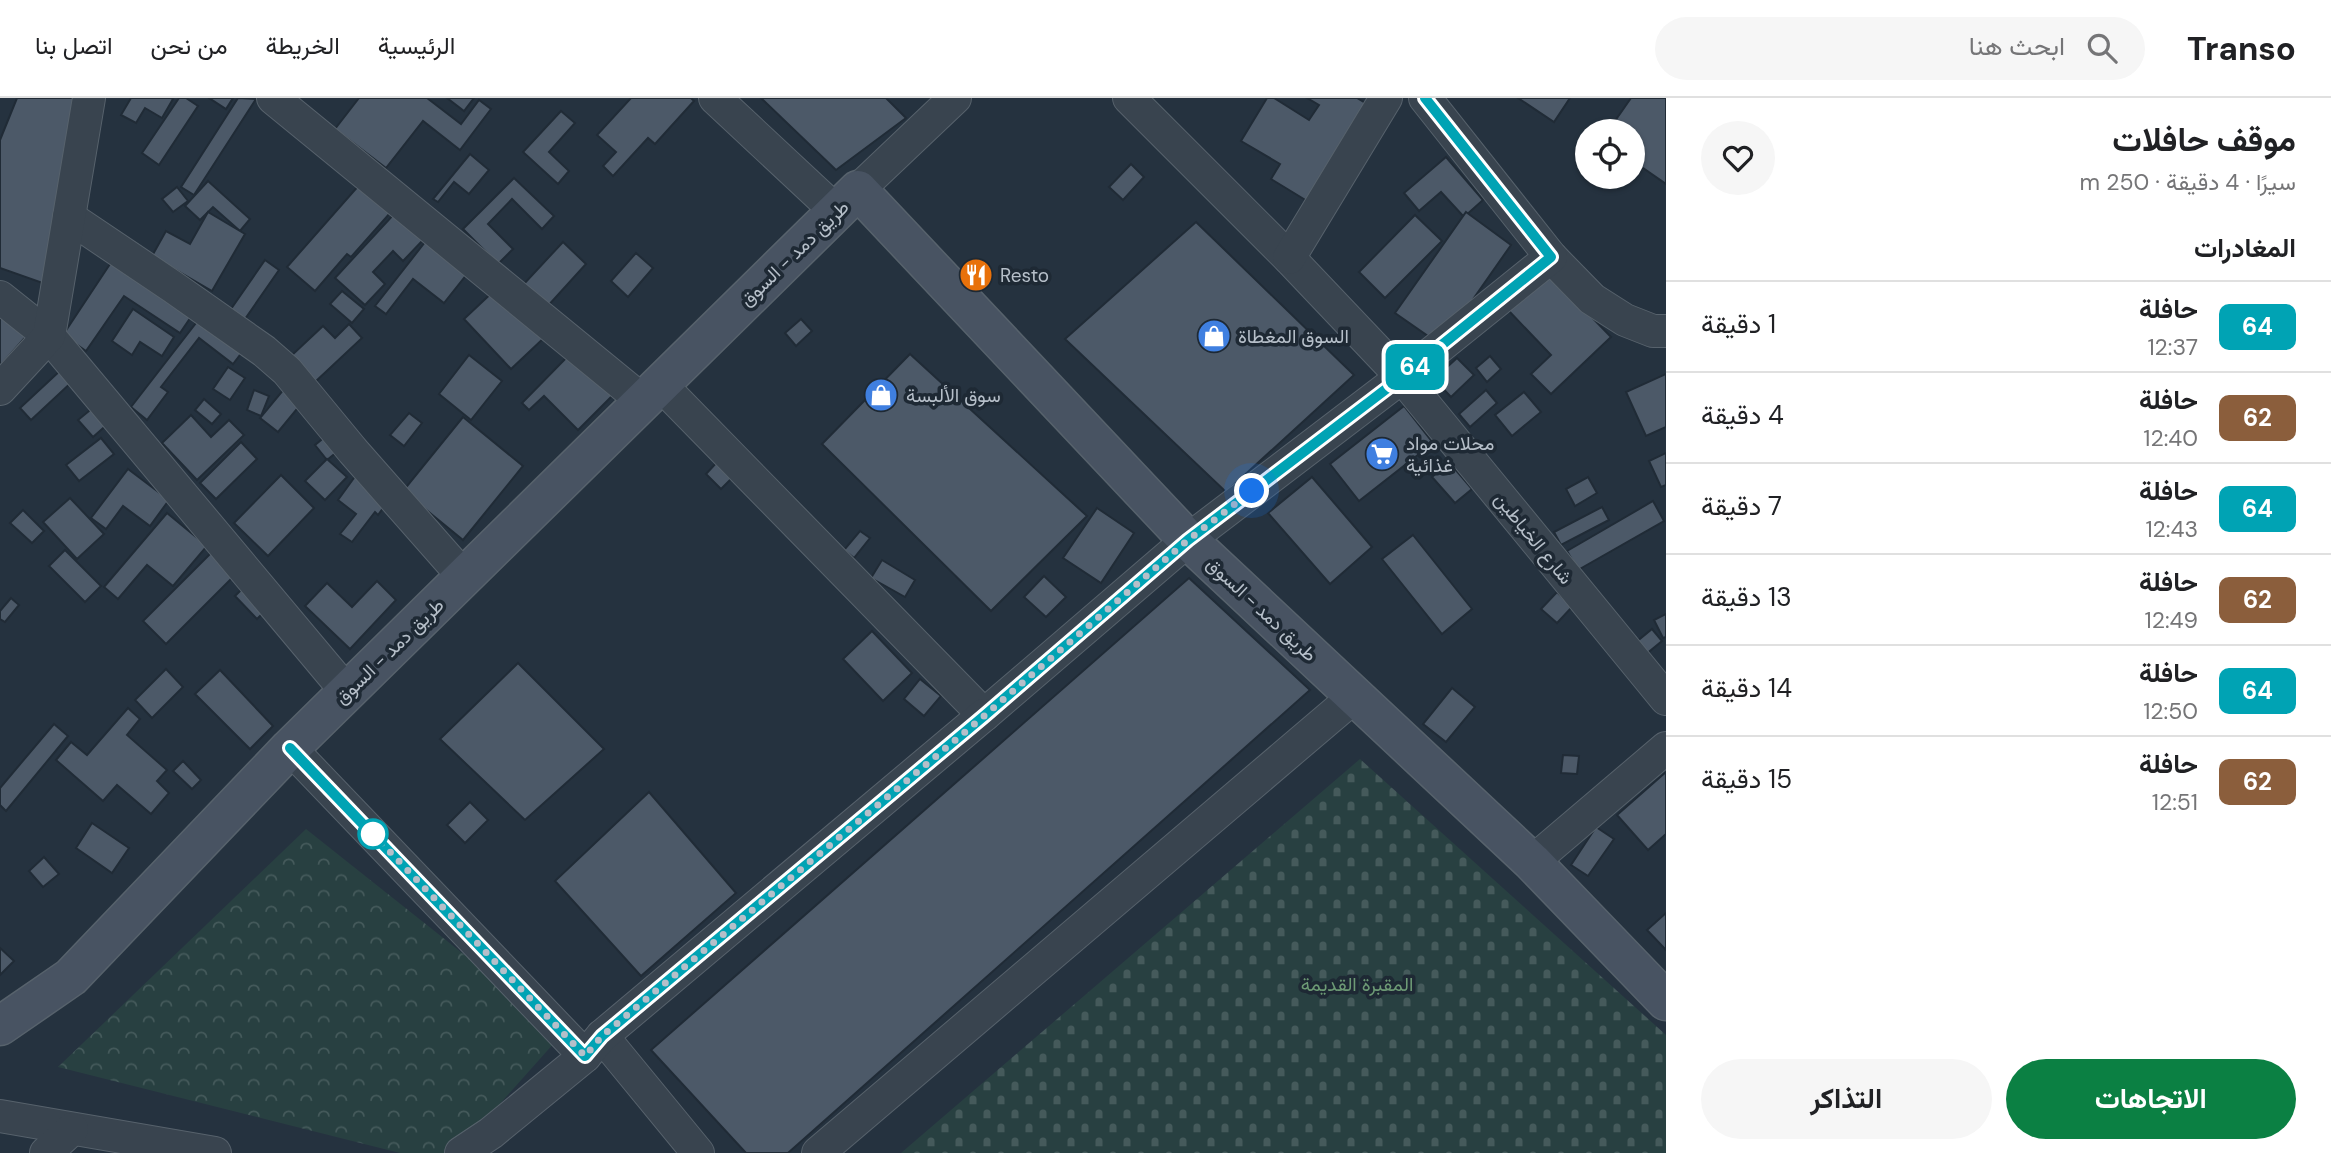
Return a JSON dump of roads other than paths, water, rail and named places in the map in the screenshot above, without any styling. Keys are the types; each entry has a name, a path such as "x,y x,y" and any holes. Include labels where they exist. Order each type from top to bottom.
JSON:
{"main road":[{"name":"طريق دمد - السوق","path":"0,1026 71,977 290,748 847,200 1188,540 1532,862 1666,1001"}],"street":[{"path":"0,388 49,336 89,98"},
{"path":"272,98 652,393 984,716"},
{"path":"715,98 847,200 938,103"},
{"name":"شارع الخياطين","path":"1129,98 1289,258 1402,377 1666,699"},
{"path":"1289,258 1386,98"},
{"path":"1425,98 1551,257 1592,299 1625,320 1653,331 1666,331"},
{"path":"69,218 173,287 264,351 287,371 464,577"},
{"path":"461,1153 491,1133 1188,540 1402,377 1551,257"},
{"path":"0,297 49,336 347,692"},
{"path":"818,1153 1355,696"},
{"path":"290,748 698,1153"},
{"path":"1532,862 1666,748"},
{"path":"0,1116 215,1153"},
{"path":"46,1153 72,1129"}],"place":[{"name":"Resto","path":"976,275"},
{"name":"السوق المغطاة","path":"1214,336"},
{"name":"سوق الألبسة","path":"881,395"},
{"name":"محلات مواد غذائية","path":"1382,454"}],"park label":[{"name":"المقبرة القديمة","path":"1357,984"}]}
